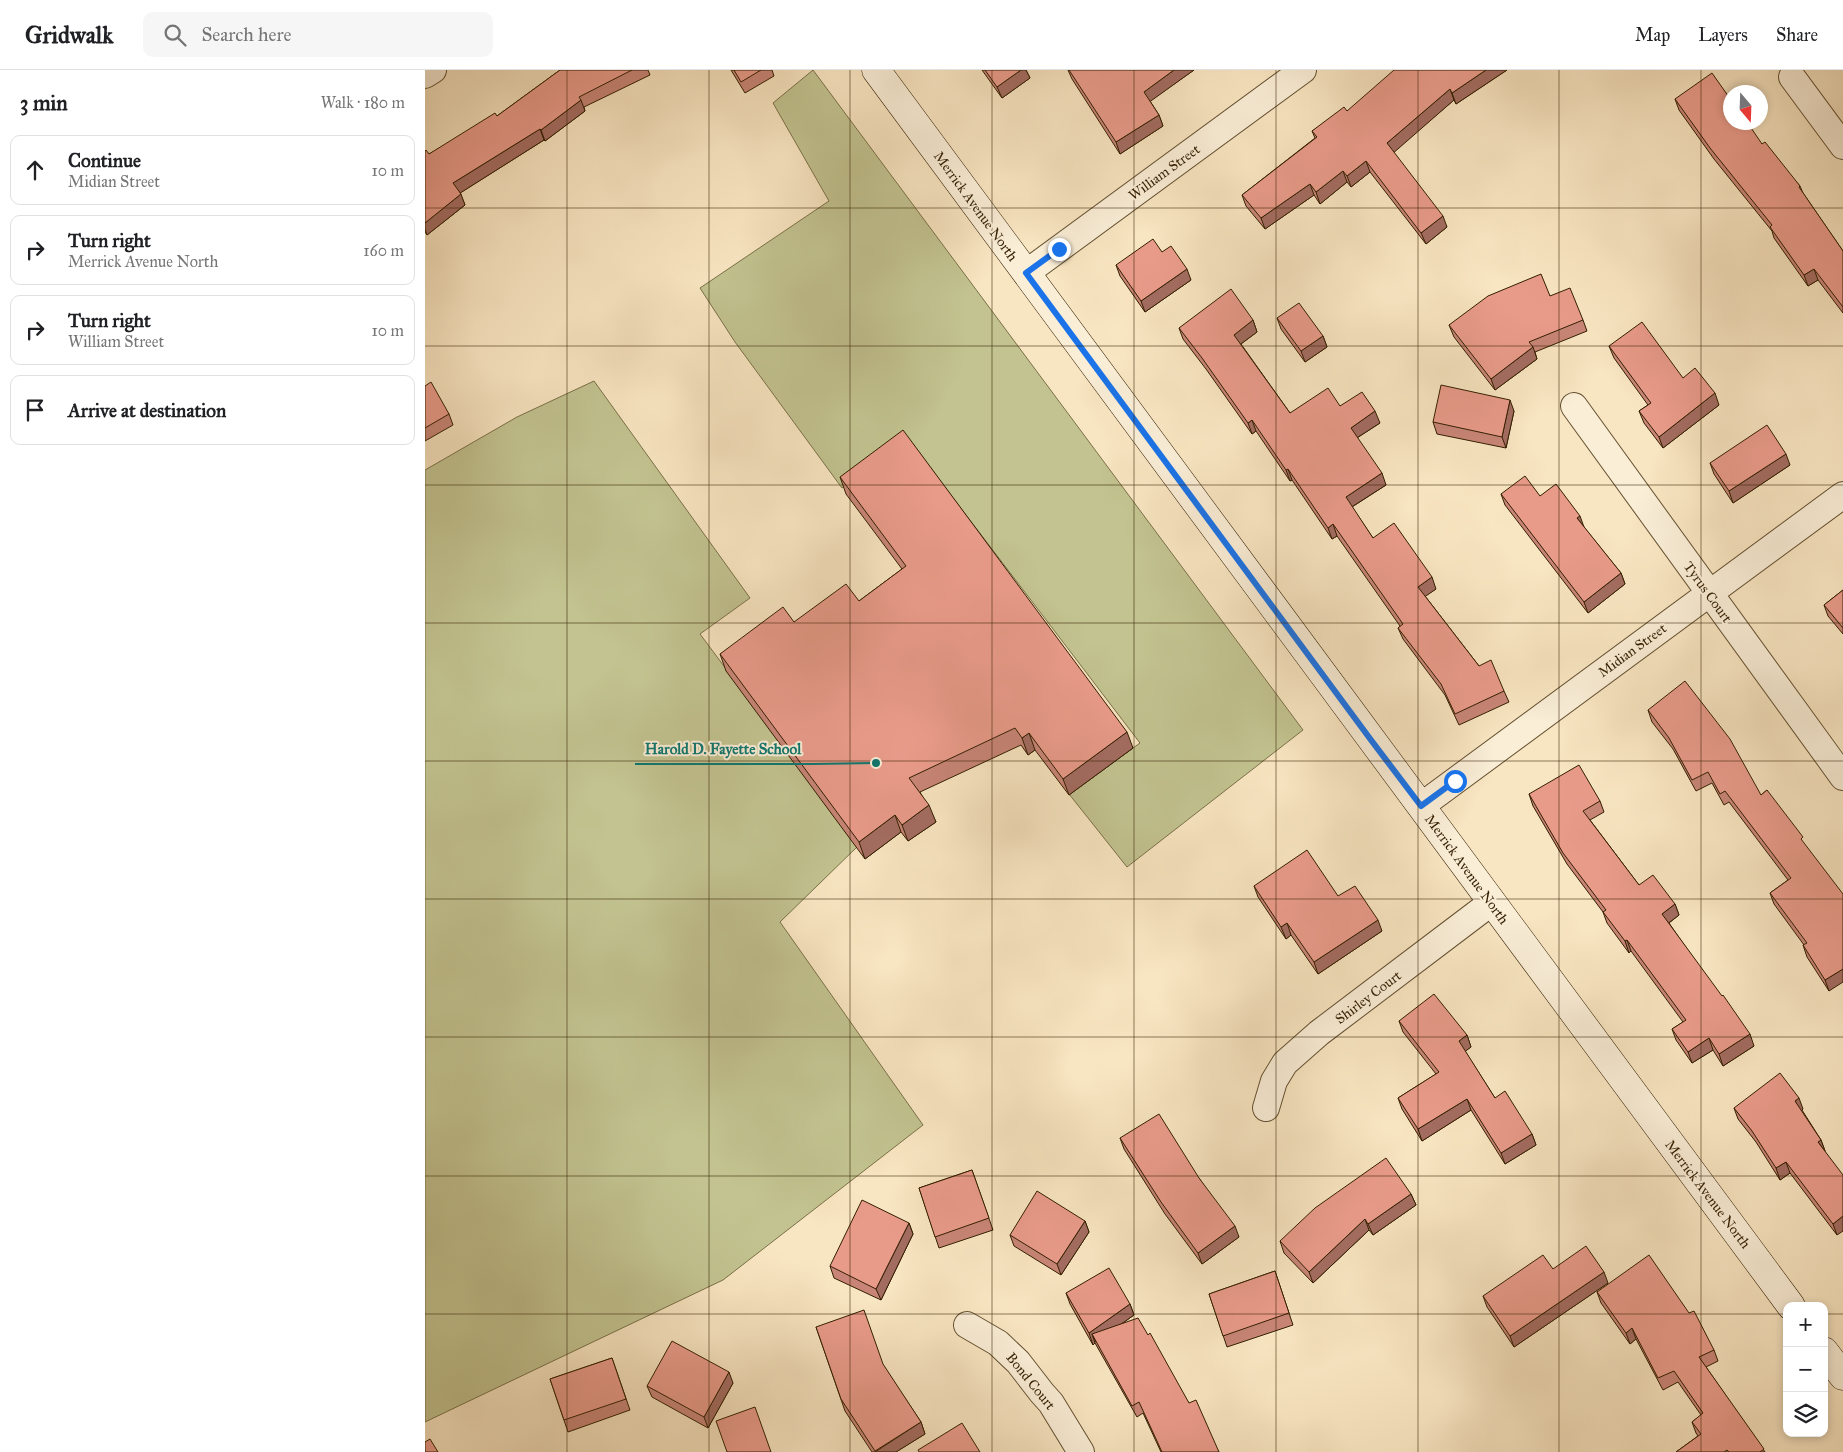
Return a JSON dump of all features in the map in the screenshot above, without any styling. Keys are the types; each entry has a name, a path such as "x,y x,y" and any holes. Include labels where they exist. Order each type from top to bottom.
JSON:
{"main road":[{"name":"Merrick Avenue North","path":"876,70 1788,1302"},
{"path":"1828,1356 1843,1376"}],"street":[{"path":"425,75 433,70"},
{"name":"William Street","path":"1026,273 1303,70"},
{"path":"1792,76 1843,146"},
{"name":"Tyrus Court","path":"1574,406 1843,777"},
{"name":"Midian Street","path":"1421,806 1843,495"},
{"name":"Shirley Court","path":"1266,1108 1274,1081 1285,1063 1319,1033 1492,902"},
{"name":"Bond Court","path":"967,1325 998,1343 1018,1362 1051,1403 1081,1452"}],"green space":[{"path":"813,70 1303,730 1127,867 1069,794 1140,743 908,439 842,488 735,342 700,288 829,201 773,103"},
{"path":"594,381 750,598 700,634 858,846 780,922 923,1125 723,1280 425,1422 425,470 517,417"}],"building":[{"path":"560,70 632,70 579,97 581,100 541,130 453,183 461,194 425,223 425,151 429,154 495,113 497,116"},
{"path":"734,70 761,70 741,82"},
{"path":"985,70 1021,70 997,87"},
{"path":"1069,70 1174,70 1144,92 1159,115 1116,142"},
{"path":"1394,70 1486,70 1452,93 1450,89 1387,143 1443,216 1421,233 1366,161 1347,176 1343,171 1316,192 1310,184 1261,218 1242,195 1317,137 1312,131 1344,107 1347,111"},
{"path":"1712,73 1723,89 1723,130 1752,130 1762,144 1765,142 1800,186 1843,251 1843,307 1814,269 1804,275 1770,227 1772,225 1710,148 1675,99"},
{"path":"1153,239 1162,252 1171,246 1187,269 1141,301 1116,265"},
{"path":"1541,274 1550,296 1570,288 1583,320 1529,342 1533,347 1491,379 1449,325 1488,296"},
{"path":"1231,289 1253,320 1234,335 1290,413 1328,388 1340,406 1362,392 1375,411 1351,428 1382,473 1346,497 1373,538 1394,523 1432,577 1418,587 1479,666 1491,660 1504,691 1455,714 1441,684 1398,628 1403,624 1333,524 1328,528 1252,420 1248,423 1179,328"},
{"path":"1299,303 1323,336 1301,351 1277,318"},
{"path":"1642,322 1683,378 1695,368 1715,393 1659,437 1639,411 1651,403 1609,346"},
{"path":"431,382 449,414 425,428 425,386"},
{"path":"1441,385 1510,400 1502,437 1433,422"},
{"path":"1767,425 1786,454 1729,491 1710,463"},
{"path":"903,430 1127,732 1063,779 1029,733 1022,738 1015,728 909,778 929,805 902,825 895,815 859,842 720,654 783,607 794,622 846,584 859,601 906,566 840,477"},
{"path":"1525,476 1540,496 1556,484 1580,516 1577,518 1621,573 1584,602 1501,494"},
{"path":"1843,590 1843,628 1824,605"},
{"path":"1685,681 1730,739 1761,795 1767,790 1843,894 1843,969 1825,980 1803,945 1807,943 1770,893 1791,878 1725,791 1720,794 1708,772 1692,780 1669,738 1648,710"},
{"path":"1579,765 1600,801 1583,811 1639,885 1653,875 1675,904 1662,914 1750,1034 1719,1054 1709,1038 1688,1052 1672,1029 1686,1020 1627,940 1625,941 1603,912 1606,910 1563,853 1529,794"},
{"path":"1307,850 1338,896 1355,886 1378,920 1314,962 1287,923 1281,927 1254,886"},
{"path":"1434,994 1467,1035 1459,1041 1495,1098 1505,1091 1532,1134 1501,1153 1467,1099 1418,1129 1398,1098 1439,1072 1399,1021"},
{"path":"1780,1073 1799,1098 1795,1101 1821,1140 1818,1142 1843,1175 1843,1216 1833,1224 1786,1162 1776,1168 1752,1131 1734,1108"},
{"path":"1159,1114 1199,1178 1235,1226 1198,1253 1161,1202 1120,1138"},
{"path":"1386,1158 1411,1194 1368,1224 1365,1219 1309,1272 1280,1241 1315,1208"},
{"path":"972,1170 989,1218 935,1237 919,1188"},
{"path":"1037,1191 1085,1221 1057,1264 1010,1235"},
{"path":"862,1200 909,1223 876,1289 830,1266"},
{"path":"1586,1246 1604,1272 1510,1336 1483,1296 1543,1255 1553,1269"},
{"path":"1649,1255 1689,1313 1694,1311 1714,1350 1699,1357 1764,1449 1760,1452 1729,1452 1727,1450 1724,1452 1676,1452 1701,1434 1692,1422 1703,1413 1674,1371 1658,1378 1632,1328 1626,1333 1597,1292"},
{"path":"1109,1268 1130,1304 1089,1333 1066,1293"},
{"path":"1275,1271 1289,1313 1223,1336 1209,1294"},
{"path":"864,1310 883,1364 921,1422 875,1451 841,1399 816,1327"},
{"path":"1138,1318 1148,1335 1150,1333 1189,1403 1196,1400 1219,1452 1162,1452 1139,1402 1132,1406 1092,1334"},
{"path":"672,1341 729,1372 704,1417 647,1386"},
{"path":"612,1358 626,1399 564,1420 550,1379"},
{"path":"755,1407 771,1452 727,1452 716,1421"},
{"path":"962,1423 980,1452 919,1452 918,1450"},
{"path":"430,1439 438,1452 425,1452 425,1442"}],"place":[{"name":"Harold D. Fayette School","path":"876,763"}],"route":[{"path":"1059,249 1026,273 1371,740 1421,806 1455,781"}]}
